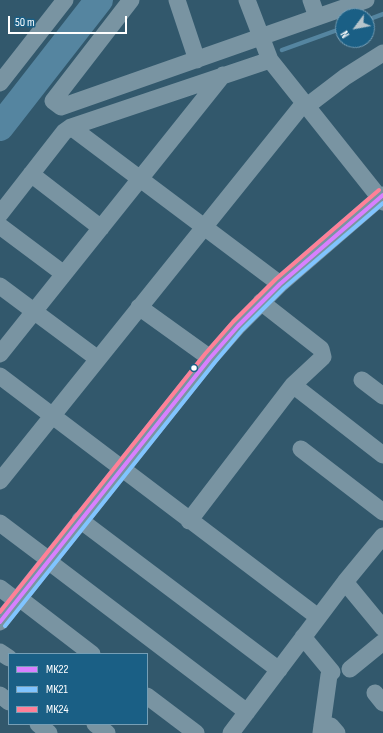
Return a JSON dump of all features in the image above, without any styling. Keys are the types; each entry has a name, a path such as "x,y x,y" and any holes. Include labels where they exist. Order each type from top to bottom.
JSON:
{"street":[{"path":"0,83 65,0"},
{"path":"131,0 53,101 61,107 366,0"},
{"path":"177,0 197,60"},
{"path":"0,622 210,358 261,302 280,284 382,198 270,60 248,0"},
{"path":"311,0 317,17"},
{"path":"0,481 305,104 383,53"},
{"path":"0,214 64,132 72,127 270,60"},
{"path":"0,354 223,75"},
{"path":"72,127 280,284"},
{"path":"31,174 101,228"},
{"path":"0,226 64,274"},
{"path":"0,286 98,359"},
{"path":"189,520 293,385 323,357 321,349 261,302"},
{"path":"140,307 210,358"},
{"path":"0,376 318,617"},
{"path":"362,380 383,396"},
{"path":"293,385 383,455"},
{"path":"300,449 383,512"},
{"path":"80,520 279,670"},
{"path":"0,523 247,712"},
{"path":"231,733 345,582 380,545"},
{"path":"345,582 383,628"},
{"path":"0,588 91,653"},
{"path":"303,637 332,672 329,675 321,729 331,726 337,733"},
{"path":"350,669 383,642"},
{"path":"0,695 8,701"},
{"path":"148,697 196,733"},
{"path":"39,725 49,733"},
{"path":"96,725 107,733"}],"waterway":[{"path":"0,127 99,0"},
{"path":"375,17 383,14"},
{"path":"282,50 335,31"}],"transit line":[{"name":"MK24","path":"0,612 205,354 233,322 276,279 379,190"},
{"name":"MK22","path":"0,622 210,358 238,326 280,284 383,195"},
{"name":"MK21","path":"5,626 242,330 284,288 383,203"}]}
